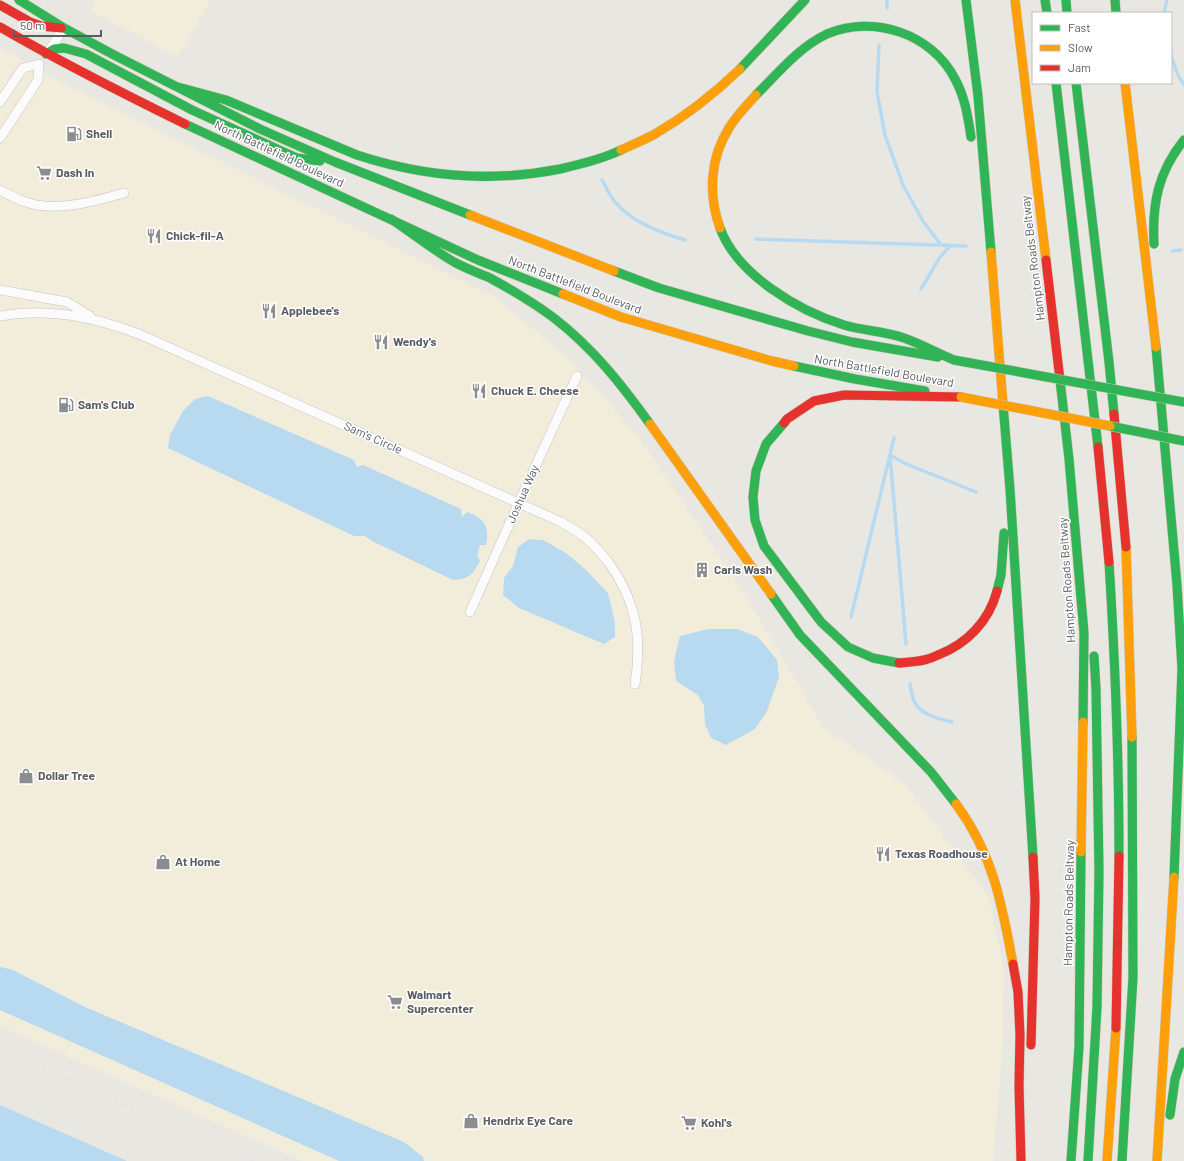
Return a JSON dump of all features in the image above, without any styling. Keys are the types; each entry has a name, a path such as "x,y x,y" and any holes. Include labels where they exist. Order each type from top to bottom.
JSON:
{"main road":[{"name":"North Battlefield Boulevard","path":"19,0 64,28 114,55 260,129 335,162 659,288 808,331 852,342 1184,402"},
{"path":"178,87 224,99 352,153 404,169 467,178 532,175 574,167 610,156 672,124 707,99 805,0"},
{"path":"966,0 978,96 988,218 1010,489 1027,750 1035,898 1030,1058"},
{"path":"1010,0 1027,108"},
{"name":"Hampton Roads Beltway","path":"1015,0 1070,459 1084,633 1080,1047 1076,1116 1071,1161"},
{"path":"1045,0 1047,12"},
{"path":"1066,0 1067,12"},
{"path":"1115,0 1116,12"},
{"path":"0,4 30,22 40,26 64,28"},
{"path":"954,360 903,338 861,329 827,319 799,306 779,294 742,263 733,253 718,226 714,210 712,181 713,167 718,150 728,129 743,110 782,69 811,44 828,34 843,29 859,26 885,27 898,31 921,42 942,59 951,72 966,107 973,150 988,218"},
{"name":"North Battlefield Boulevard","path":"0,27 46,54 229,145 478,260 621,317 772,361 855,379 961,397 1184,441"},
{"path":"46,54 54,49 64,48 86,54 192,110 286,153 311,160 335,162"},
{"path":"1056,84 1100,460 1108,540 1115,666 1118,807 1118,925 1115,1052 1107,1161"},
{"path":"1076,84 1109,362 1127,561 1133,761 1133,969 1122,1161"},
{"path":"1125,84 1155,340 1177,585 1182,669 1174,874 1157,1161"},
{"path":"1154,250 1154,211 1162,176 1169,161 1184,140"},
{"path":"391,219 454,262 500,283 538,306 566,327 591,350 626,391 800,635 931,772 963,814 991,867 1003,908 1012,955 1018,992 1020,1035 1019,1086 1021,1161"},
{"path":"1155,340 1156,264"},
{"path":"1069,368 1072,392"},
{"path":"961,397 844,395 814,401 787,419 766,444 756,471 753,497 755,520 764,546 821,622 848,647 873,658 896,662 926,660 949,651 970,637 983,622 994,603 1001,575 1010,489"},
{"path":"1074,408 1076,432"},
{"path":"1177,585 1184,622"},
{"path":"1088,1161 1097,1007 1099,871 1096,689 1089,588"},
{"path":"1169,1124 1170,1105 1175,1079 1184,1052"},
{"path":"1024,1161 1029,1096"},
{"path":"1165,1161 1167,1145"}],"street":[{"path":"0,138 38,80 39,64 64,28"},
{"path":"0,102 23,68 39,64"},
{"path":"0,190 29,203 49,206 93,202 124,193"},
{"path":"0,290 67,302 94,319"},
{"name":"Sam's Circle","path":"0,316 19,313 47,312 94,319 112,324 139,334 561,522 582,535 601,553 617,574 630,601 636,623 638,648 635,684"},
{"name":"Joshua Way","path":"470,612 577,376"}],"shaded area":[{"path":"96,0 211,0 178,57 91,11"},
{"path":"0,48 53,78 493,296 565,355 638,436 738,583 823,727 905,784 989,898 1004,970 1003,1041 993,1161 302,1161 0,1026"}],"water":[{"path":"208,396 354,460 357,467 363,465 461,509 462,517 467,512 478,517 485,524 487,539 486,545 480,545 477,555 480,561 475,570 463,579 453,580 372,541 365,536 354,536 168,448 170,435 183,411 195,399"},
{"path":"529,539 543,540 566,553 585,569 608,593 615,623 615,637 604,644 519,608 503,595 504,578 513,566 518,547"},
{"path":"708,629 737,629 758,637 777,660 779,677 767,711 755,729 726,745 711,738 705,724 704,706 698,695 676,681 674,661 680,636"},
{"path":"0,967 11,969 85,1007 404,1142 423,1157 424,1161 339,1161 0,1010"},
{"path":"0,1105 127,1161 0,1161"}],"waterway":[{"path":"887,0 887,8"},
{"path":"1164,12 1167,0"},
{"path":"879,45 877,92 885,135 903,185 923,221 941,245"},
{"path":"1172,59 1178,75 1184,85"},
{"path":"602,180 615,202 630,216 656,230 685,240"},
{"path":"756,239 966,246"},
{"path":"921,289 940,257 950,246"},
{"path":"1172,251 1181,250"},
{"path":"851,617 894,438"},
{"path":"890,455 906,644"},
{"path":"890,455 904,463 976,492"},
{"path":"910,684 913,699 922,711 931,716 952,722"}],"railway":[{"path":"0,1049 255,1161"}],"traffic: fast":[{"path":"19,0 64,28 114,55 260,129 335,162 470,215"},
{"path":"740,69 805,0"},
{"path":"966,0 978,96 991,252"},
{"path":"1045,0 1047,12"},
{"path":"1066,0 1067,12"},
{"path":"1115,0 1116,12"},
{"path":"756,95 798,53 817,39 845,28 864,26 882,28 900,32 917,40 932,50 945,63 955,79 964,100 971,137"},
{"path":"46,54 54,49 64,48 86,54 192,110 286,153 297,158 320,161"},
{"path":"1056,84 1098,447"},
{"path":"1076,84 1114,414"},
{"path":"178,87 226,100 357,155 432,173 483,177 534,173 584,163 621,150"},
{"path":"185,124 478,260 563,294"},
{"path":"1154,244 1154,215 1158,189 1168,164 1184,140"},
{"path":"391,219 454,262 490,278 531,302 554,318 594,354 629,395 650,424"},
{"path":"720,228 728,245 740,261 755,276 789,301 826,319 852,327 904,338 954,360"},
{"path":"614,271 659,288 808,331 852,342 938,357"},
{"path":"1156,347 1177,585 1182,669 1174,877"},
{"path":"954,360 1184,402"},
{"path":"794,366 855,379 925,391"},
{"path":"1060,380 1069,459 1084,633 1083,722"},
{"path":"1003,404 1010,489 1033,857"},
{"path":"784,423 766,444 756,471 753,497 755,520 764,546 821,622 848,647 873,658 899,663"},
{"path":"1110,426 1184,441"},
{"path":"997,591 1001,575 1004,533"},
{"path":"1109,562 1116,709 1119,856"},
{"path":"771,594 800,635 931,772 956,804"},
{"path":"1088,1161 1097,1007 1099,871 1096,689 1094,656"},
{"path":"1122,1161 1133,977 1132,737"},
{"path":"1071,1161 1079,1047 1081,852"},
{"path":"1170,1115 1175,1079 1184,1052"}],"traffic: slow":[{"path":"1015,0 1046,260"},
{"path":"621,150 655,134 678,120 710,96 740,69"},
{"path":"1125,84 1156,347"},
{"path":"720,228 716,215 713,190 713,177 718,152 732,124 756,95"},
{"path":"470,215 614,271"},
{"path":"991,252 1003,404"},
{"path":"563,294 621,317 794,366"},
{"path":"961,397 1110,426"},
{"path":"650,424 771,594"},
{"path":"1126,547 1132,737"},
{"path":"1081,852 1083,722"},
{"path":"956,804 969,823 979,842 994,880 1005,921 1013,964"},
{"path":"1157,1161 1174,877"},
{"path":"1107,1161 1116,1028"}],"traffic: jam":[{"path":"0,5 30,22 41,26 61,28"},
{"path":"0,27 68,65 185,124"},
{"path":"1046,260 1060,380"},
{"path":"784,423 787,419 814,401 844,395 961,397"},
{"path":"1114,414 1126,547"},
{"path":"1098,447 1109,562"},
{"path":"899,663 928,659 958,645 982,622 997,591"},
{"path":"1116,1028 1119,856"},
{"path":"1031,1045 1035,898 1033,857"},
{"path":"1013,964 1018,992 1020,1035 1019,1086 1021,1161"}],"place":[{"name":"Shell","path":"74,134"},
{"name":"Dash In","path":"44,173"},
{"name":"Chick-fil-A","path":"154,236"},
{"name":"Applebee's","path":"269,311"},
{"name":"Wendy's","path":"381,342"},
{"name":"Chuck E. Cheese","path":"479,391"},
{"name":"Sam's Club","path":"66,405"},
{"name":"Carls Wash","path":"702,570"},
{"name":"Dollar Tree","path":"26,776"},
{"name":"Texas Roadhouse","path":"883,854"},
{"name":"At Home","path":"163,862"},
{"name":"Walmart Supercenter","path":"395,1002"},
{"name":"Hendrix Eye Care","path":"471,1121"},
{"name":"Kohl's","path":"689,1123"}]}
